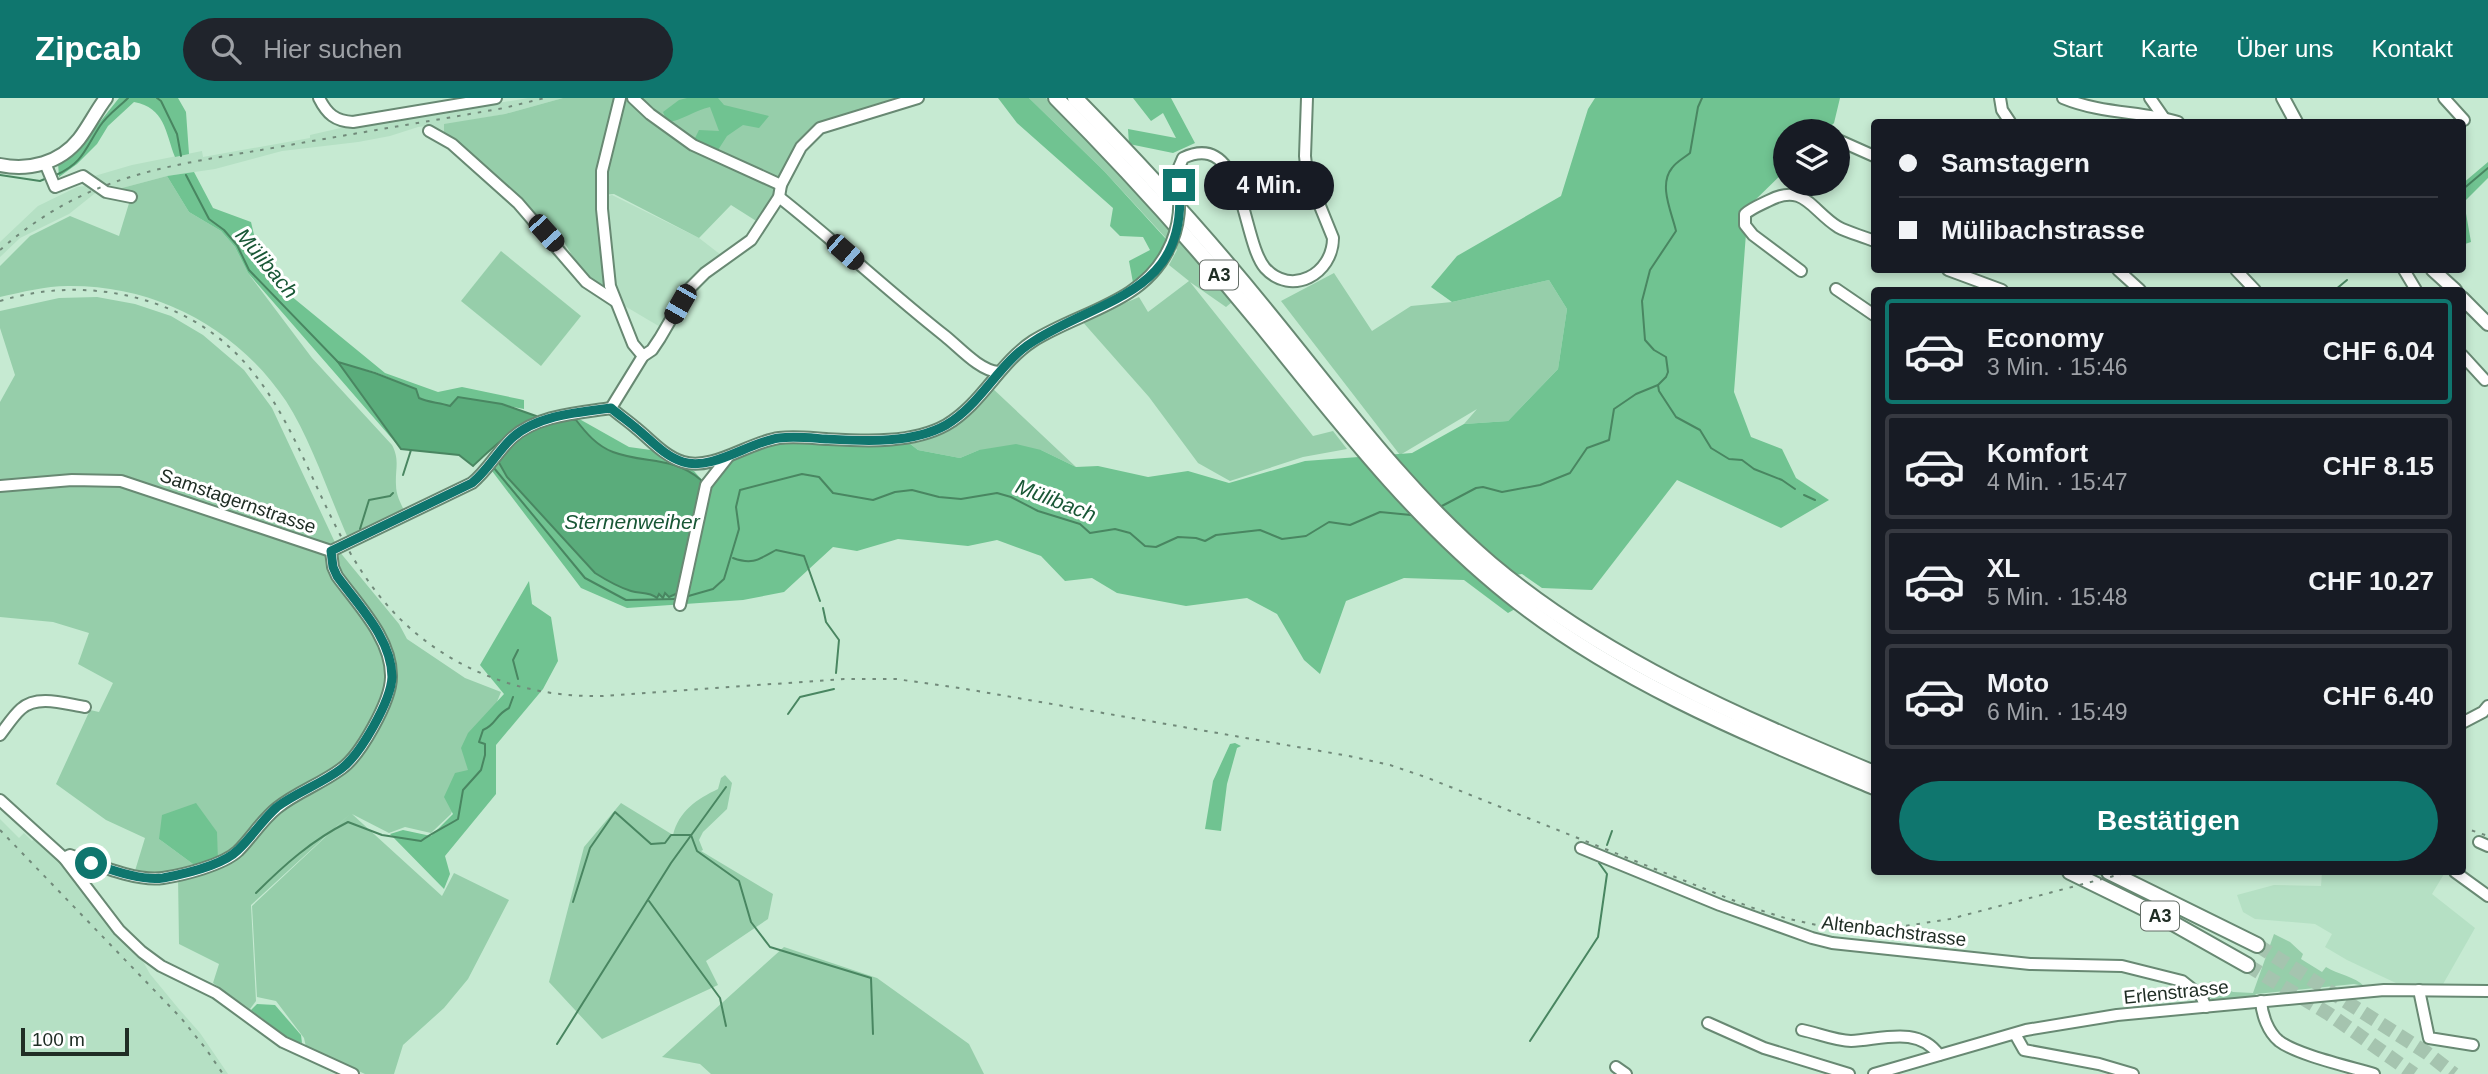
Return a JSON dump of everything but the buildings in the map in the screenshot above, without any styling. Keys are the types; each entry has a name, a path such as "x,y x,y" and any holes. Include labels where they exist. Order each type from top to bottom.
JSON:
{"highway":[{"name":"A3","path":"1056,98 1209,263 1376,456"},
{"name":"A3","path":"1075,98 1224,261 1423,516 1555,629 1648,685 1746,733 1871,786"},
{"name":"A3","path":"1487,569 1646,669 1745,718 1871,772"},
{"name":"A3","path":"2076,875 2162,917 2247,964"},
{"name":"A3","path":"2115,875 2257,945"}],"main road":[{"path":"0,165 24,168 45,163 65,152 76,142 106,98"},
{"path":"2283,98 2294,119"},
{"path":"2436,273 2452,287"},
{"path":"2466,302 2488,324"}],"street":[{"path":"319,98 333,117 353,122 496,98"},
{"path":"620,98 602,171 602,209 610,286 634,344 643,356"},
{"path":"633,98 650,114 693,145 780,191 901,301 972,358 989,370 998,372"},
{"path":"706,485 696,470 658,448 611,408 643,356 652,350 688,290 705,273 751,240 780,191 800,147 820,128 918,98"},
{"path":"686,463 728,457 758,443 778,438 870,440 911,436 948,424 972,404 1017,352 1034,340 1136,289 1154,273 1167,252 1180,214 1177,172 1183,158 1192,154 1215,156 1231,174 1258,255 1265,267 1290,281 1314,276 1328,262 1333,238 1307,174 1307,98"},
{"path":"2000,98 2002,110 2008,119"},
{"path":"2063,98 2103,117 2168,119"},
{"path":"2150,98 2164,118"},
{"path":"2444,98 2463,119"},
{"path":"429,131 452,144 519,203 586,282 615,301"},
{"path":"1850,145 1871,155"},
{"path":"45,163 55,187 83,176 106,192 131,197"},
{"path":"1801,271 1753,235 1745,225 1745,214 1750,209 1782,194 1791,193 1839,227 1871,240"},
{"path":"1956,273 1994,287"},
{"path":"2121,273 2137,287"},
{"path":"2239,273 2252,287"},
{"path":"1836,289 1871,313"},
{"path":"2466,359 2486,380"},
{"name":"Samstagernstrasse","path":"0,486 72,480 121,481 331,551 472,483 486,471 504,446 527,426 611,408"},
{"path":"680,605 706,485 728,457"},
{"path":"64,858 70,855 112,870 152,878 164,878 212,864 229,858 237,851 276,808 338,771 354,757 386,701 392,679 385,647 375,628 337,576 331,551"},
{"path":"0,735 22,707 33,702 85,707"},
{"path":"2466,721 2483,712 2488,706"},
{"path":"0,800 64,858 119,930 142,952 161,966 216,993 283,1042 353,1074"},
{"name":"Altenbachstrasse","path":"1581,848 1720,905 1812,938 1832,943 2030,964 2122,966 2182,981 2201,996 2206,1007"},
{"path":"2459,875 2488,896"},
{"name":"Erlenstrasse","path":"1874,1074 2015,1034 2117,1015 2384,990 2488,991"},
{"path":"2419,990 2429,1038 2473,1045"},
{"path":"2261,1001 2266,1022 2279,1041 2307,1054 2374,1074"},
{"path":"1708,1023 1763,1048 1849,1074"},
{"path":"1802,1030 1849,1041 1888,1035 1916,1039 1939,1055"},
{"path":"2015,1034 2024,1051 2099,1064 2133,1074"}],"shaded area":[{"path":"119,98 178,98 186,112 189,154 175,157 158,115 152,109 134,102 108,126 97,144 77,164 59,177 58,163 76,152"},
{"path":"528,98 563,98 505,114 444,125 444,138 426,126 418,127 358,142 282,151 215,169 167,176 111,191 91,177 132,165 202,151 203,157 310,138 310,135 345,127"},
{"path":"563,98 924,98 895,111 820,128 800,147 761,224 731,205 699,238 614,194 601,195 611,295 587,280 564,242 458,146 444,138 444,124 505,114"},
{"path":"718,98 724,105 769,116 759,128 743,125 727,136 718,150 694,140 699,130 719,131 710,107 667,122 663,112 679,100"},
{"path":"998,98 1029,98 1104,171 1166,239 1156,263 1134,288 1129,261 1150,250 1143,237 1120,236 1110,226 1113,208 1017,123"},
{"path":"1029,98 1046,98 1052,104 1128,183 1232,302 1226,307 1190,282 1313,436 1333,431 1347,449 1303,457 1230,481 1198,463 1149,397 1081,320 1139,297 1148,312 1189,281 1169,265 1177,250 1104,171"},
{"path":"1133,98 1171,98 1195,143 1173,153 1129,144 1128,129 1176,138 1163,113 1151,121"},
{"path":"1595,98 1840,98 1835,119 1773,119 1773,183 1748,207 1734,392 1751,437 1782,449 1796,478 1829,500 1781,528 1677,480 1592,590 1542,588 1522,574 1483,580 1515,609 1508,613 1464,580 1404,578 1346,601 1320,674 1304,660 1277,614 1247,598 1186,606 1117,593 1092,578 1065,581 1041,556 997,540 968,546 898,539 857,551 833,547 784,592 743,600 627,608 581,588 492,471 498,461 586,564 633,592 665,592 671,595 678,593 708,487 727,461 774,441 904,439 918,450 960,458 979,450 1016,444 1041,450 1076,467 1098,466 1148,477 1188,471 1229,483 1305,461 1412,453 1464,424 1508,421 1558,369 1567,309 1549,280 1452,302 1431,287 1457,256 1561,196 1588,109"},
{"path":"2488,162 2488,178 2466,200 2466,181"},
{"path":"194,172 213,208 251,222 263,273 385,373 438,392 462,387 524,400 524,409 458,397 450,406 418,398 416,389 375,372 339,363 401,449 248,273 235,247 221,231 189,212 167,176"},
{"path":"167,176 189,212 221,231 235,247 248,273 312,358 392,445 397,460 397,492 405,512 348,538 312,450 286,401 244,352 219,332 192,316 132,293 101,288 51,287 0,297 0,266 30,236 70,216 119,236 130,200 122,188"},
{"path":"93,185 99,190 69,214 20,238 0,257 0,242 38,206 77,187"},
{"path":"612,195 699,238 721,255 662,328 618,302 614,292 604,197"},
{"path":"2466,213 2471,242 2466,244"},
{"path":"501,251 581,316 541,366 461,301"},
{"path":"1334,273 1372,331 1411,306 1452,302 1549,280 1567,309 1558,369 1508,421 1464,424 1477,409 1400,455 1281,301"},
{"path":"97,297 135,304 171,316 203,335 244,370 272,408 339,551 399,624 407,639 465,678 501,692 451,814 431,833 405,827 389,833 352,814 442,896 454,873 509,900 468,979 444,1008 403,1045 394,1074 365,1074 306,1047 304,1038 276,1001 257,997 252,906 351,813 251,905 256,1001 250,1009 213,983 219,964 179,944 178,875 218,861 159,839 197,867 163,877 134,874 145,838 106,820 56,784 90,710 99,712 113,683 78,664 89,633 53,622 0,617 0,402 15,375 0,328 0,311 59,298"},
{"path":"990,386 1076,467 1041,450 979,450 960,458 918,450 904,439 929,434"},
{"path":"574,416 629,447 658,451 694,471 701,479 676,469 618,454 595,443 561,418"},
{"path":"529,581 532,604 551,617 558,661 543,689 496,745 496,794 445,856 450,874 444,889 390,834 403,830 431,836 453,814 444,797 455,773 468,770 461,748 468,733 504,694 480,665"},
{"path":"1230,744 1241,746 1237,748 1227,784 1221,831 1205,829 1213,781"},
{"path":"725,775 732,783 727,809 703,832 699,840 703,850 701,851 773,894 768,919 706,961 718,985 602,1039 549,982 584,847 621,803 673,835 684,813 703,797 718,789 721,778"},
{"path":"196,803 217,832 218,861 197,867 159,839 162,815"},
{"path":"0,819 19,838 24,833 32,841 34,839 71,872 140,956 150,974 200,1033 228,1074 0,1074"},
{"path":"2322,875 2443,875 2432,894 2475,928 2442,986 2398,984 2325,947 2332,934 2315,924 2255,919 2243,912 2237,895 2274,885 2321,886"},
{"path":"2274,934 2290,942 2303,954 2301,959 2322,972 2326,967 2364,986 2354,984 2213,1000 2202,992 2210,981 2233,992 2253,993"},
{"path":"784,947 877,978 969,1044 984,1074 711,1074 700,1064 662,1057"},
{"path":"257,1004 275,1005 301,1035 302,1043 291,1040 251,1010"}],"water":[{"path":"338,362 416,389 419,398 427,401 450,406 458,397 502,404 536,416 535,421 509,435 473,466 459,455 401,449"},
{"name":"Sternenweiher","path":"567,419 576,420 592,439 607,449 625,456 680,467 701,480 700,504 678,593 669,597 665,593 663,598 659,594 657,598 621,587 595,573 507,477 498,461 503,451 535,427"}],"waterway":[{"name":"Mülibach","path":"56,175 78,160 103,122 128,98"},
{"name":"Mülibach","path":"157,98 177,134 181,156"},
{"name":"Mülibach","path":"1440,507 1476,488 1502,492 1540,485 1570,473 1587,448 1609,440 1614,409 1636,394 1658,385 1666,377 1666,357 1654,350 1645,340 1642,301 1650,270 1676,231 1667,199 1666,182 1674,166 1690,153 1702,98"},
{"path":"2466,187 2488,168"},
{"name":"Mülibach","path":"0,175 40,181 47,178"},
{"name":"Mülibach","path":"186,175 209,219 224,230 237,245 249,270 338,362"},
{"path":"2339,287 2347,280"},
{"path":"1658,385 1676,417 1700,430 1711,448 1729,459 1742,460 1754,469 1782,480 1795,489"},
{"path":"403,475 411,450"},
{"name":"Mülibach","path":"494,468 585,578 626,600 676,599"},
{"name":"Mülibach","path":"685,597 713,589 724,579 739,529 736,507 740,490 802,474 819,477 833,493 873,500 895,492 912,490 961,499 997,493 1038,511 1080,524 1090,533 1115,529 1130,533 1145,546 1156,547 1178,537 1205,541 1216,535 1260,530 1282,539 1306,536 1329,522 1350,525 1380,512 1411,515"},
{"path":"360,529 369,500 393,493"},
{"path":"1804,495 1815,500"},
{"path":"733,558 755,560 776,550 804,556 820,601"},
{"path":"823,608 826,622 839,640 836,673"},
{"path":"518,650 513,660 518,679"},
{"path":"788,714 800,697 834,689"},
{"path":"256,893 299,854 348,822 382,835 421,841 458,819 463,790 481,770 485,744 479,742 483,730 509,708 513,697"},
{"path":"557,1044 671,863 726,787"},
{"path":"573,902 590,848 615,812 651,844 665,843 671,835 691,835 697,851 739,881 751,922 770,947 871,978 873,1034"},
{"path":"1607,845 1612,831"},
{"path":"1530,1041 1598,937 1607,874 1600,861"},
{"path":"649,901 720,998 726,1026"}],"tunnel":[{"path":"2257,945 2427,1053 2454,1074"},
{"path":"2247,965 2329,1014 2414,1074"}],"railway":[{"path":"0,250 33,224 67,203 134,176 205,160 504,108 545,98"},
{"path":"0,301 35,293 70,290 123,295 141,299 193,321 233,350 263,386 288,426 353,558 382,599 427,642 453,659 510,684 540,691 602,696 844,679 896,679 1349,756 1390,765 1428,778 1750,907 1821,926 1892,928 1950,919 2118,875"},
{"path":"2466,828 2488,836"},
{"path":"0,830 181,1018 223,1074"}],"route":[{"path":"91,863 112,870 164,878 229,858 276,808 332,775 354,757 382,709 392,679 385,647 375,628 337,576 331,551 472,483 486,471 505,444 527,426 611,408 658,448 686,463 728,457 758,443 778,438 870,440 911,436 935,430 948,424 972,404 1017,352 1034,340 1121,298 1154,273 1163,262 1178,226 1179,185"}]}
